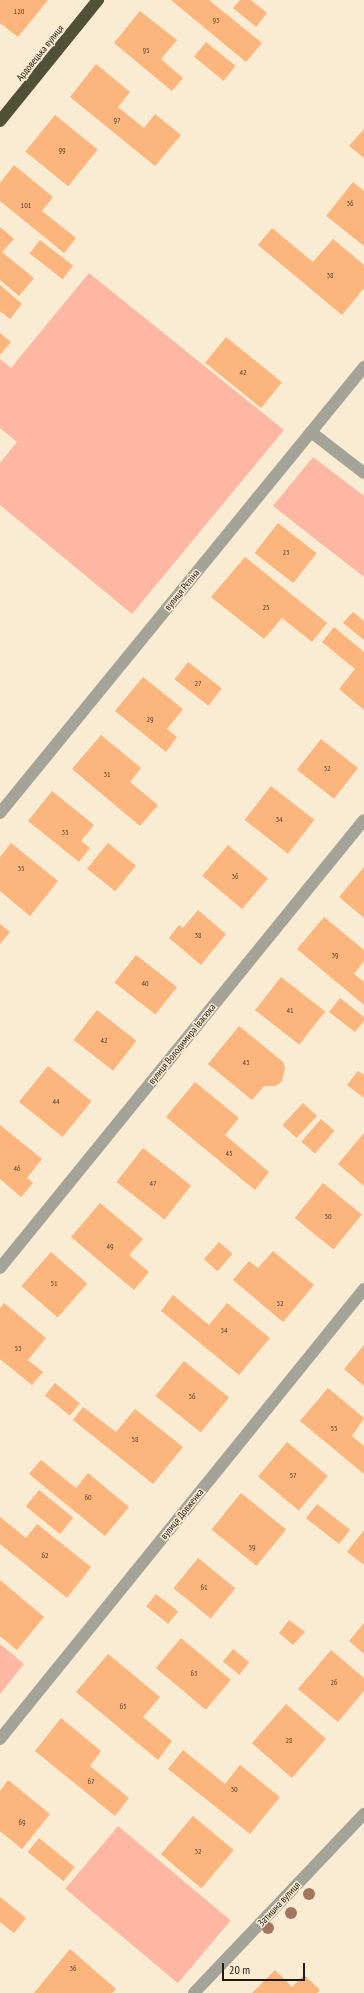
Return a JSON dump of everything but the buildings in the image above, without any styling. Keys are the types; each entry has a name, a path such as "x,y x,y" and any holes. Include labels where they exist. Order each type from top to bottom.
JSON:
{"highway":[{"name":"Ардовецька вулиця","path":"0,120 98,0"}],"street":[{"name":"вулиця Рєпіна","path":"0,813 364,368"},
{"path":"312,432 364,473"},
{"name":"вулиця Володимира Івасюка","path":"0,1268 364,820"},
{"name":"вулиця Довженка","path":"0,1740 364,1289"},
{"name":"Затишна вулиця","path":"194,1993 364,1814"}],"shaded area":[{"path":"89,273 284,430 132,614 0,505 0,463 17,442 0,428 0,359 11,368"},
{"path":"313,457 364,496 364,577 273,506"},
{"path":"0,1644 24,1664 0,1694"},
{"path":"118,1826 231,1920 178,1983 65,1889"}]}
